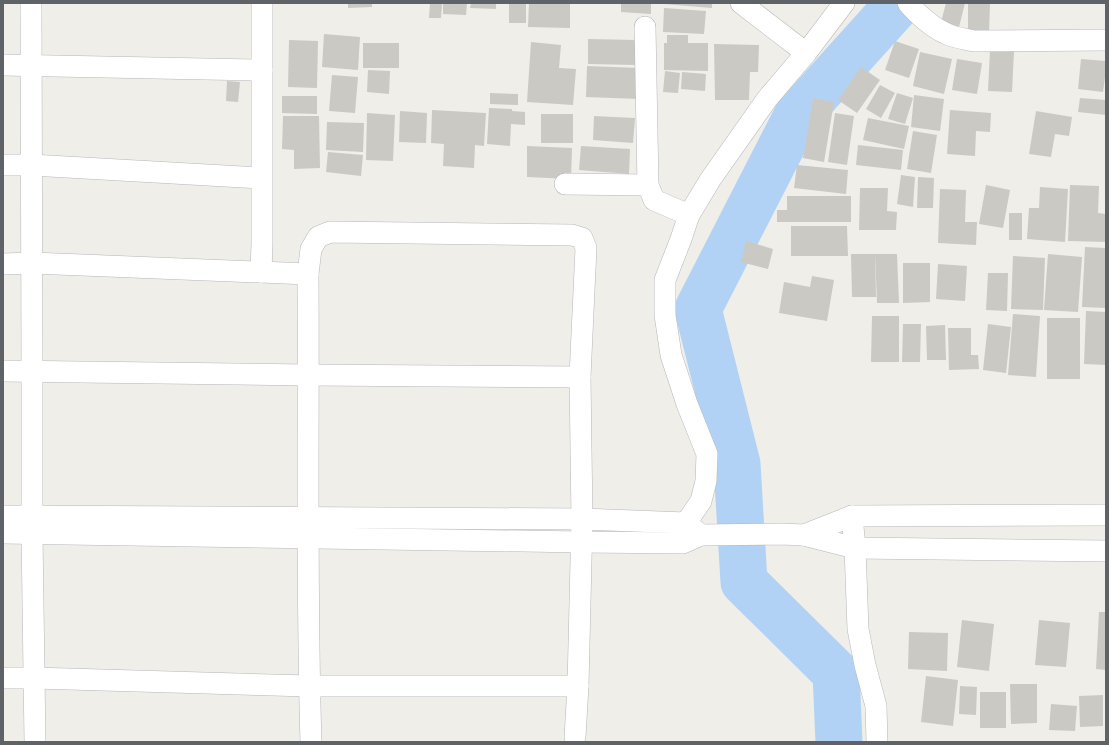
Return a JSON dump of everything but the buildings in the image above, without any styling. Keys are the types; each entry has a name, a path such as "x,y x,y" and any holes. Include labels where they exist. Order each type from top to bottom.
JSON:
{"street":[{"path":"31,3 32,525 35,742"},
{"path":"261,272 262,3"},
{"path":"742,3 806,53"},
{"path":"694,534 706,481 707,454 687,404 671,355 665,315 665,280 689,215 710,180 766,99 806,53 844,3"},
{"path":"909,5 932,26 944,33 975,41 1106,40"},
{"path":"645,27 648,185 654,200 689,215"},
{"path":"3,66 31,65 262,70"},
{"path":"3,165 32,165 261,178"},
{"path":"565,184 648,185"},
{"path":"311,742 309,686 308,274 310,249 318,237 330,232 572,235 582,238 586,248 580,377 582,520 578,686 575,737"},
{"path":"3,264 32,263 308,274"},
{"path":"3,371 308,376 580,377"},
{"path":"804,535 852,516 1106,515"},
{"path":"3,516 32,525"},
{"path":"852,516 855,548 858,629 865,665 876,706 877,742"},
{"path":"3,533 32,525 308,528 582,520 694,534"},
{"path":"308,528 581,542 694,534 782,534 804,535 855,548 1106,551"},
{"path":"3,678 309,686 578,686"}],"waterway":[{"path":"839,742 836,673 744,582 737,464 698,309 797,116 899,3"}]}
